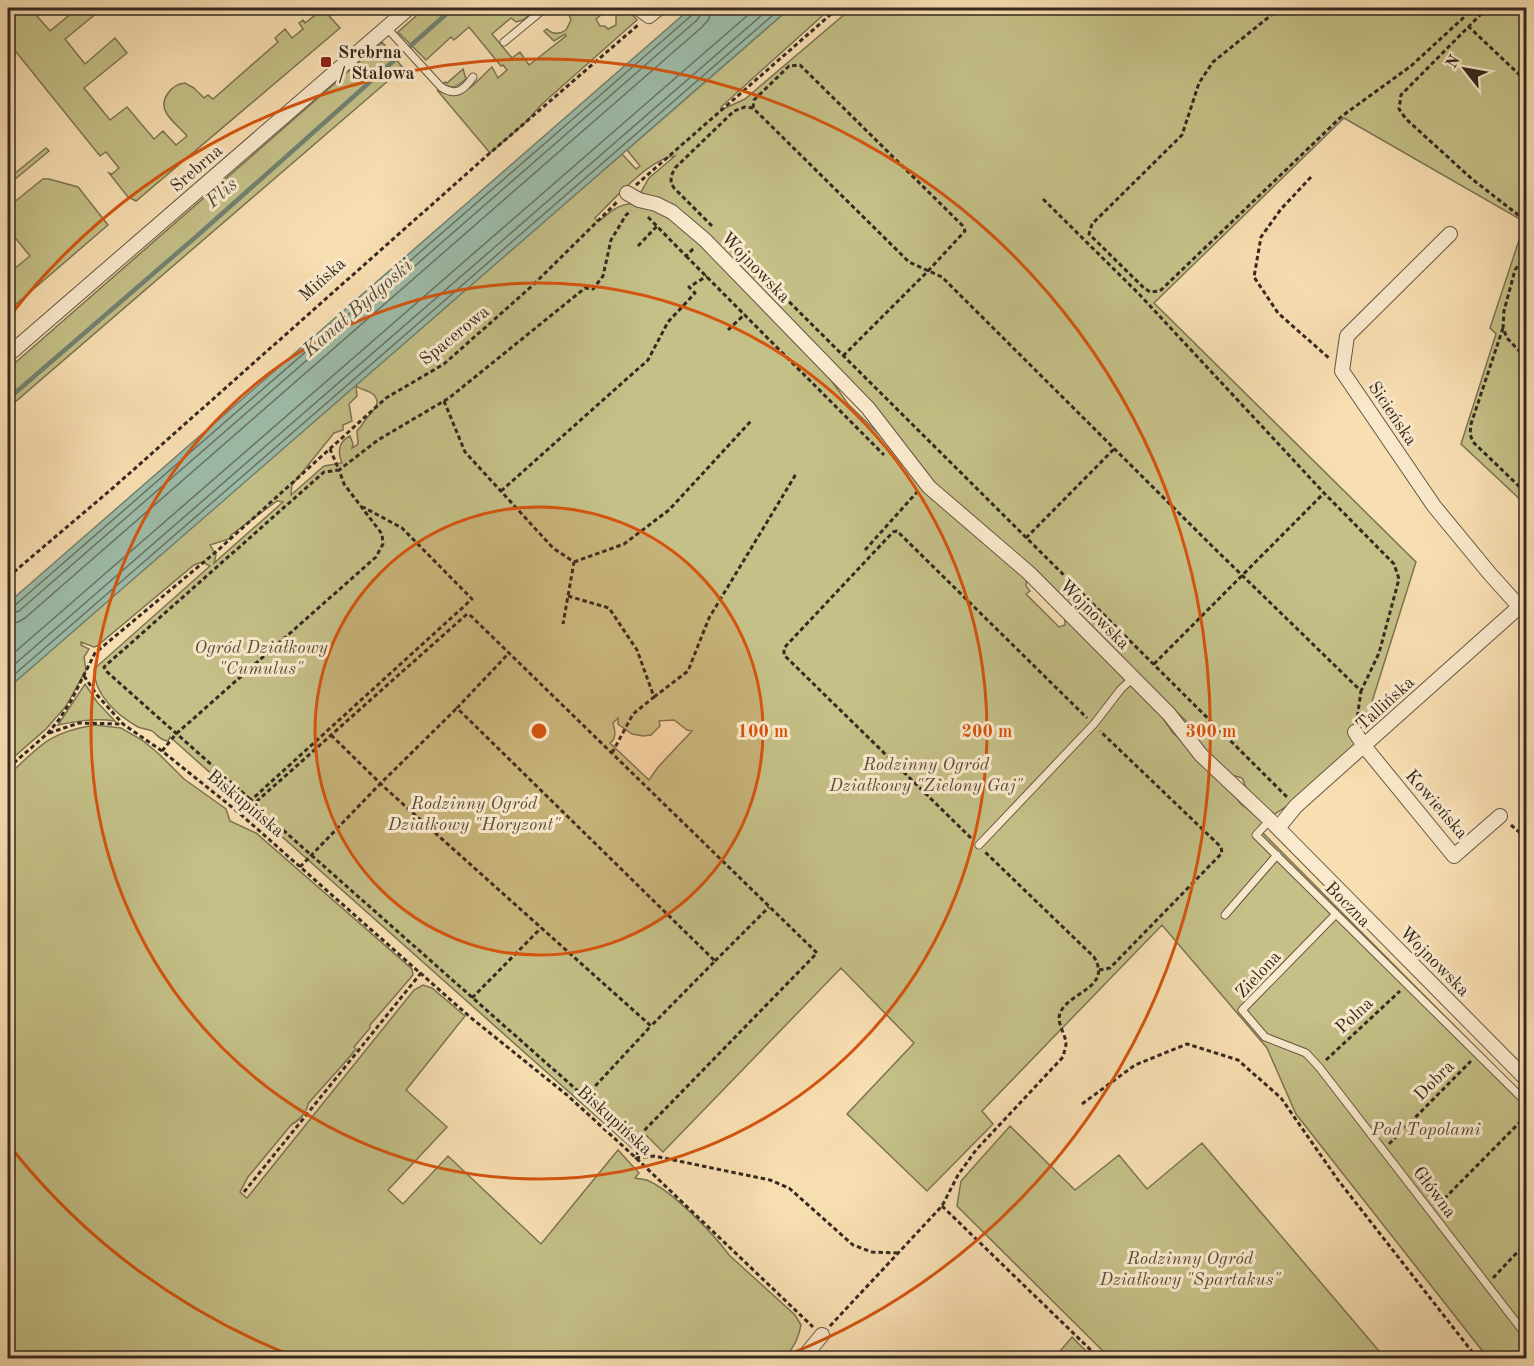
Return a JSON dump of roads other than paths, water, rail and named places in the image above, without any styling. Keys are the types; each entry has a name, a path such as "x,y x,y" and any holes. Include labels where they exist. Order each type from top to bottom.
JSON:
{"street":[{"name":"Srebrna","path":"8,356 409,8"},
{"name":"Wojnowska","path":"627,193 672,212 705,240 868,408 929,487 1029,573 1169,714 1201,755 1274,824 1527,1079"},
{"name":"Sicieńska","path":"1450,234 1347,336 1342,371 1434,506 1523,610"},
{"name":"Tallińska","path":"1274,824 1523,610"},
{"name":"Kowieńska","path":"1355,732 1454,856 1500,816"},
{"path":"803,1359 822,1335"}],"lane":[{"path":"504,42 545,8"},
{"path":"387,27 446,90 451,92 461,90 473,77"},
{"path":"979,845 1094,724 1121,689 1133,678"},
{"name":"Boczna","path":"1274,824 1256,835 1527,1102"},
{"path":"1225,915 1277,855"},
{"name":"Zielona","path":"1319,1067 1306,1053 1265,1036 1242,1010 1336,914"},
{"name":"Główna","path":"1319,1067 1527,1335"}],"water":[{"name":"Kanał Bydgoski","path":"691,8 790,8 8,688 8,603"}],"waterway":[{"name":"Flis","path":"8,399 198,235 453,8"}],"place":[{"name":"Srebrna / Stalowa","path":"326,62"}],"park label":[{"name":"Ogród Działkowy \"Cumulus\"","path":"261,657"},
{"name":"Rodzinny Ogród Działkowy \"Zielony Gaj\"","path":"926,774"},
{"name":"Rodzinny Ogród Działkowy \"Horyzont\"","path":"474,813"},
{"name":"Pod Topolami","path":"1426,1129"},
{"name":"Rodzinny Ogród Działkowy \"Spartakus\"","path":"1190,1268"}]}
